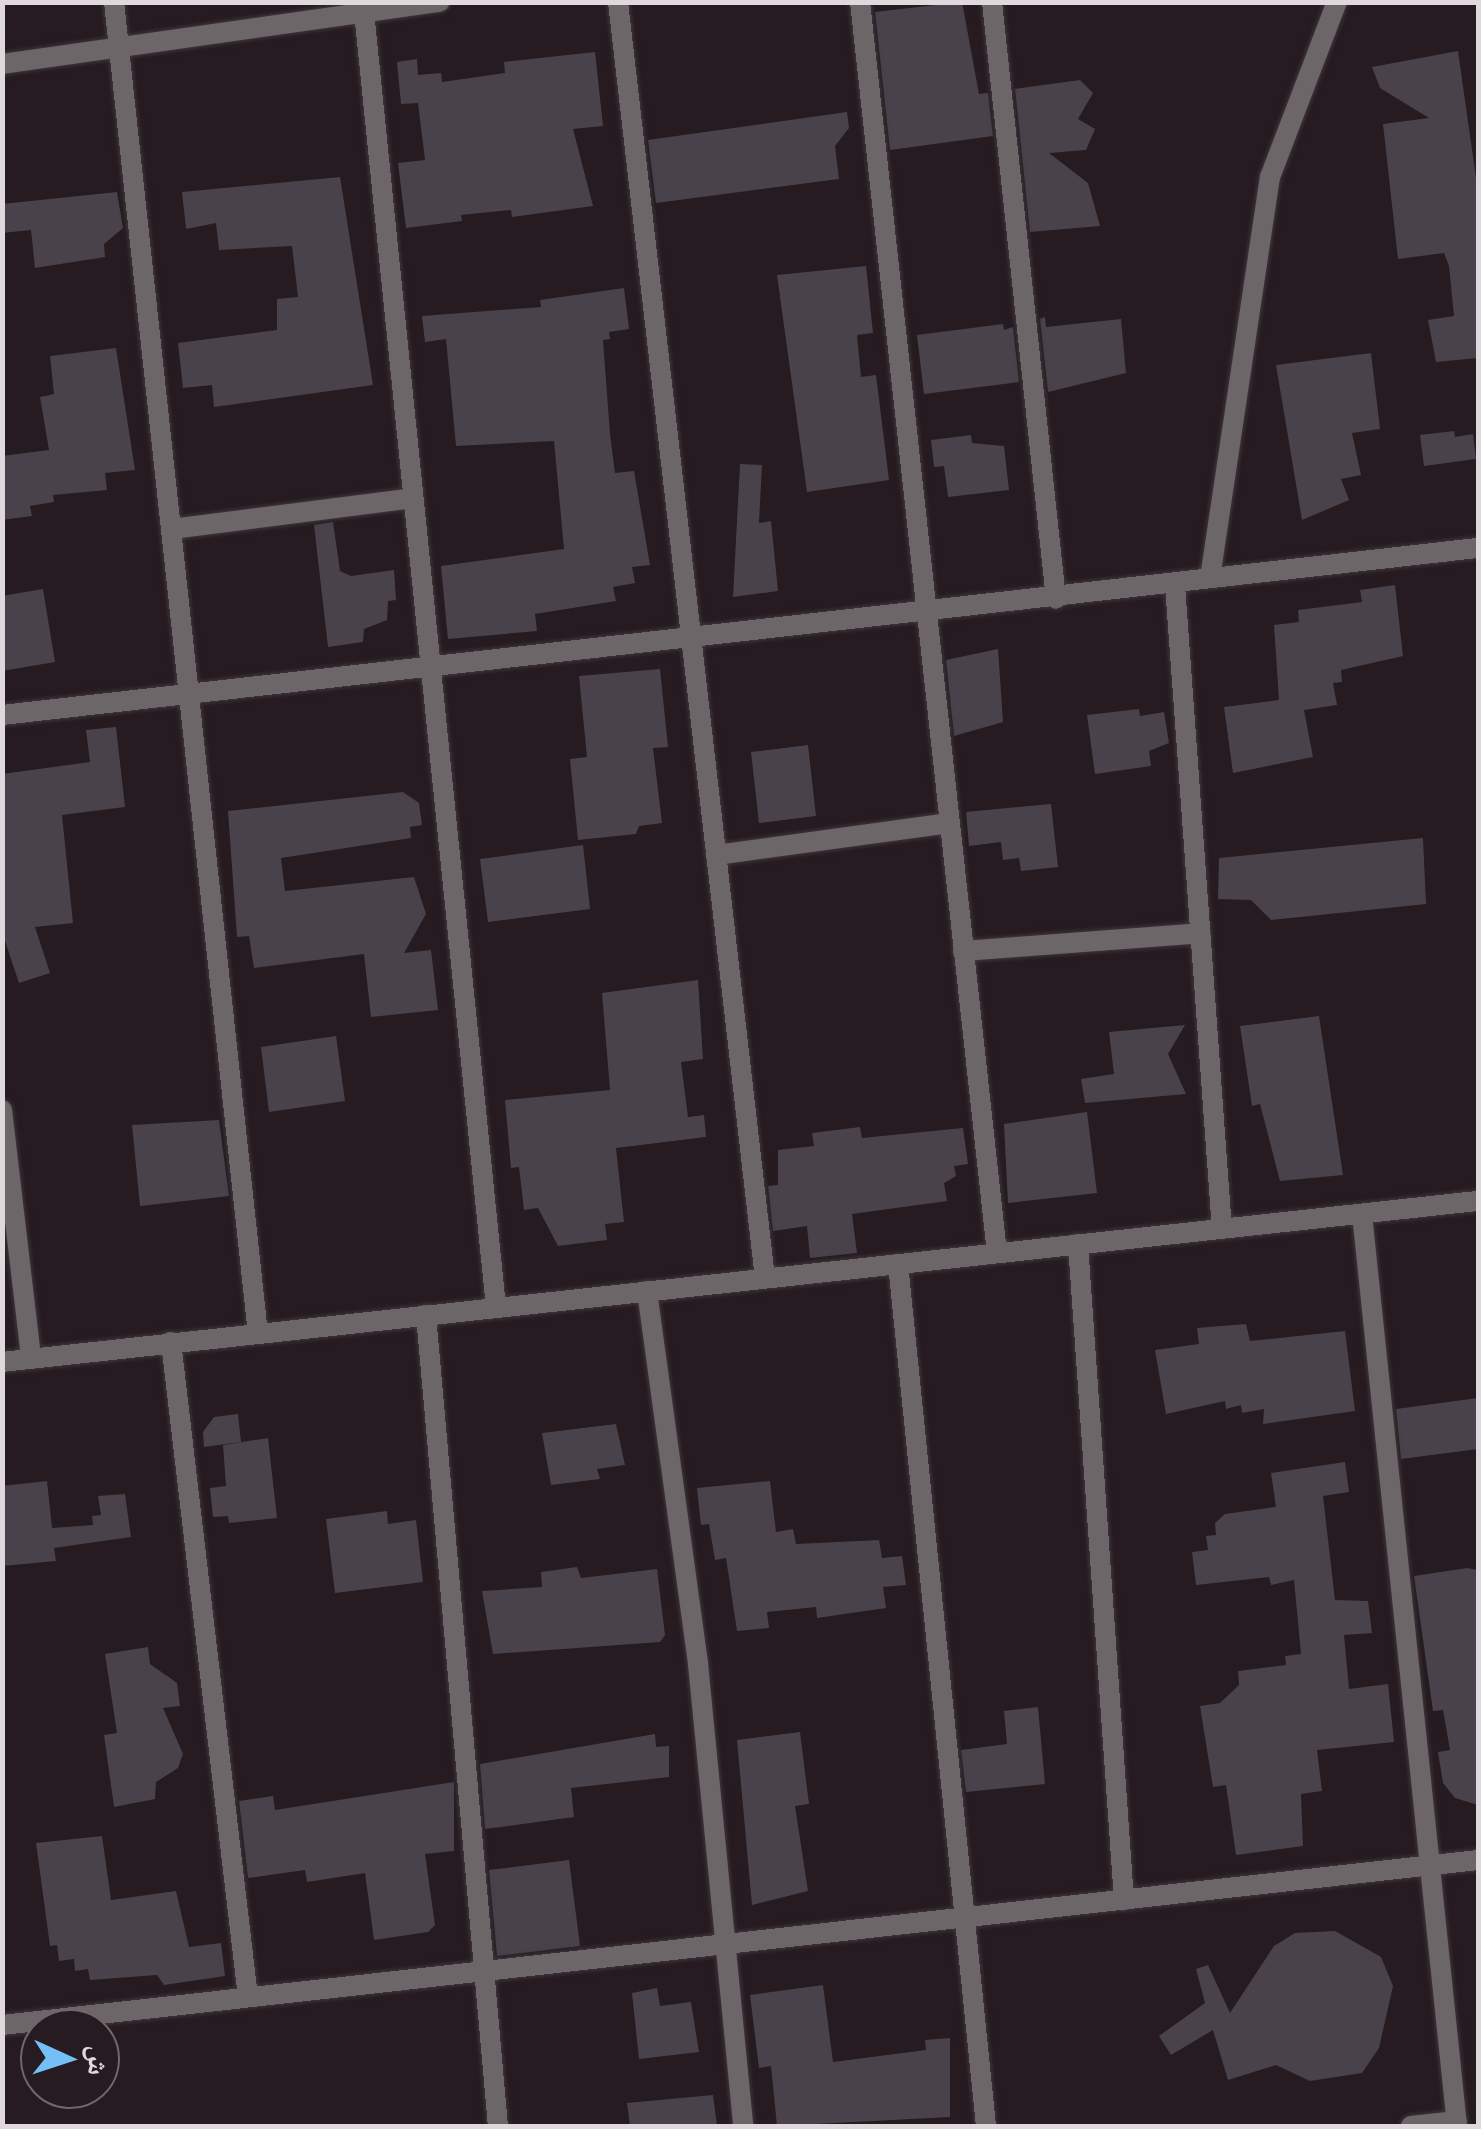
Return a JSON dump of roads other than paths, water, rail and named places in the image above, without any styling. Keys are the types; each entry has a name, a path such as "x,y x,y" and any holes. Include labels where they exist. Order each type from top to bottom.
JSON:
{"street":[{"path":"114,2 258,1333"},
{"path":"2,64 363,8 440,2"},
{"path":"618,2 765,1278"},
{"path":"860,2 997,1253"},
{"path":"992,2 1056,599"},
{"path":"1210,578 1270,177 1337,2"},
{"path":"363,8 496,1307"},
{"path":"172,529 413,498"},
{"path":"2,715 431,670 1478,548"},
{"path":"1175,585 1222,1229"},
{"path":"716,855 949,823"},
{"path":"963,951 1200,932"},
{"path":"2,1110 31,1358"},
{"path":"2,1362 1478,1201"},
{"path":"1362,1214 1457,2124 1411,2126"},
{"path":"1078,1244 1124,1900"},
{"path":"898,1264 968,1918 986,2126"},
{"path":"647,1291 698,1664 742,2126"},
{"path":"426,1315 481,1973 498,2126"},
{"path":"172,1342 248,1998"},
{"path":"2,2025 1478,1860"}]}
